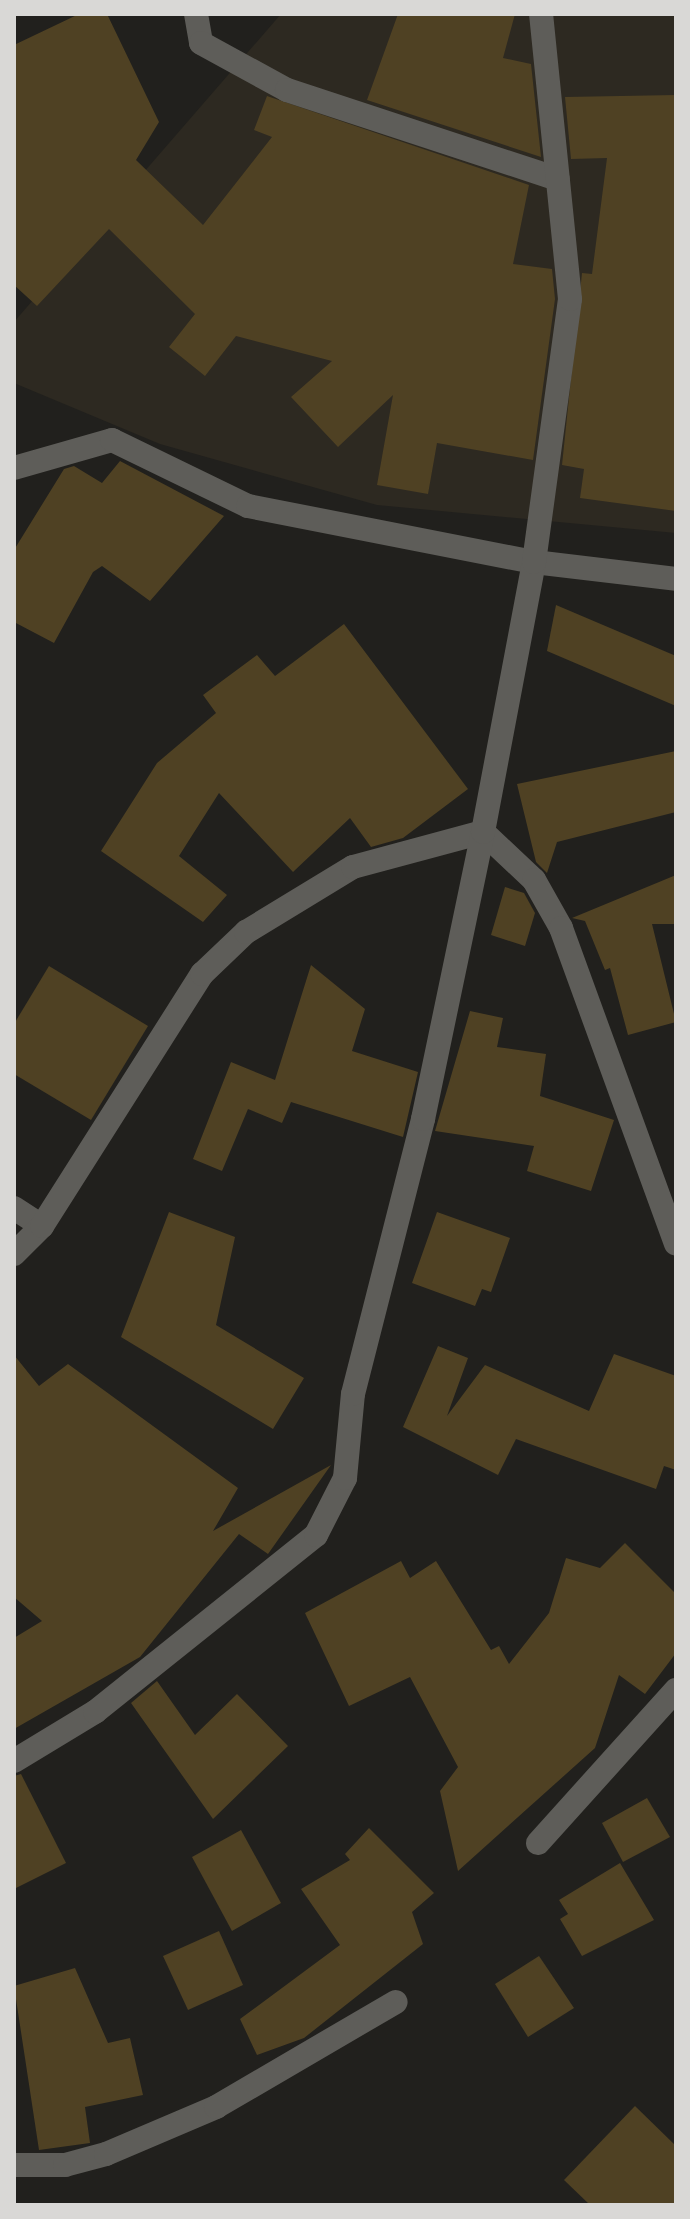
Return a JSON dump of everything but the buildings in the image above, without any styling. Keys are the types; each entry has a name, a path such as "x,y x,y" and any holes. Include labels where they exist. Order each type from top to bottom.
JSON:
{"street":[{"path":"196,14 201,43 287,90 558,179"},
{"path":"14,1761 95,1712 322,1524 345,1478 353,1394 423,1119 483,832 534,562 570,299 541,14"},
{"path":"14,468 112,440 248,506 534,562 676,579"},
{"path":"14,1254 42,1226 202,974 246,932 353,867 483,832"},
{"path":"483,832 534,880 561,928 676,1244"},
{"path":"14,1208 42,1226"},
{"path":"538,1843 676,1690"},
{"path":"14,2165 65,2165 175,2125 396,2002"}],"shaded area":[{"path":"281,14 676,14 676,533 377,505 160,444 14,383 14,322"}]}
